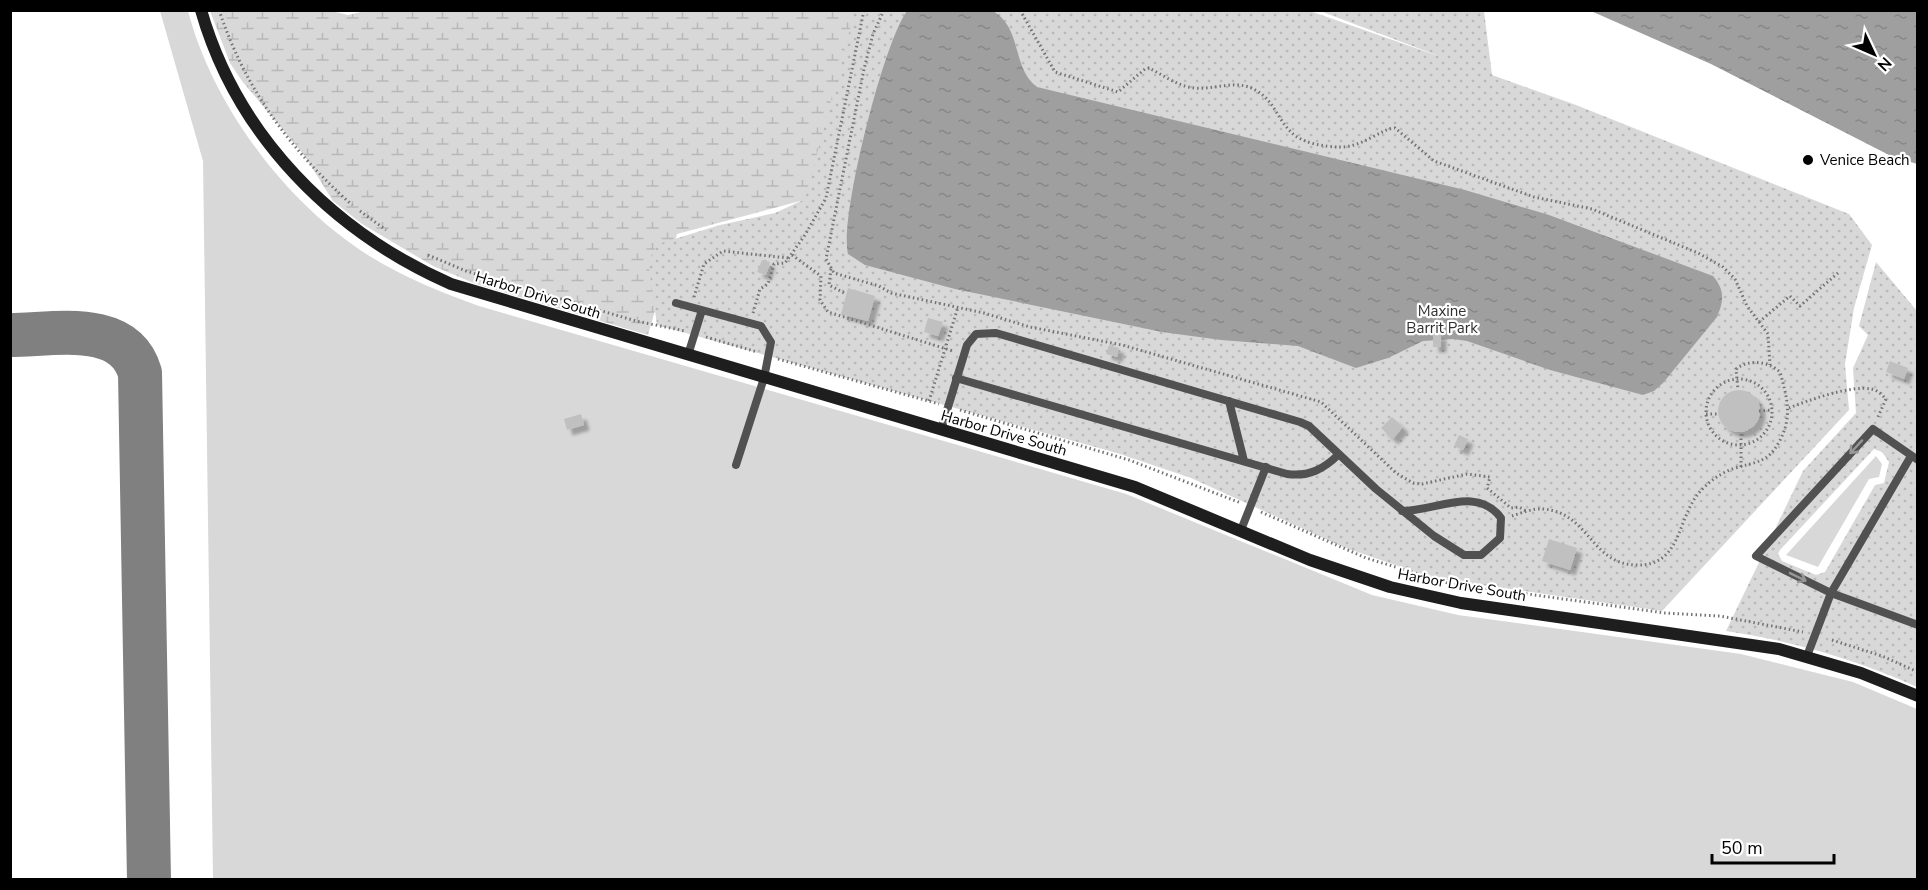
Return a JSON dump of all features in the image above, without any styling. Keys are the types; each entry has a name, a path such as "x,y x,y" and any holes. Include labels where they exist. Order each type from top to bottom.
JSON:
{"street":[{"name":"Harbor Drive South","path":"201,10 222,67 263,137 308,190 357,231 421,270 473,293 1136,487 1310,560 1416,594 1750,644 1807,656 1861,673 1917,696"}],"lane":[{"path":"676,303 761,326 771,342 764,378 736,465"},
{"path":"688,355 702,310"},
{"path":"941,430 963,354 976,334 996,333 1309,426 1402,511 1449,546 1473,556 1481,555 1500,538 1501,519 1486,503 1472,500 1415,511 1402,511"},
{"path":"956,378 1301,476 1321,468 1339,454"},
{"path":"1229,401 1244,461"},
{"path":"1807,656 1832,593 1914,458 1873,429 1756,556 1832,593 1917,625"},
{"path":"1241,530 1266,467"}],"path":[{"path":"219,10 253,89 294,147 352,206 394,236"},
{"path":"750,323 760,289 768,284 774,264 784,263 792,255 826,198 864,10"},
{"path":"884,10 873,34 864,69 826,259 831,269 843,276 879,286 891,293 1030,327 1144,350 1321,402 1403,479 1422,484 1467,474 1490,477 1487,488 1511,508 1519,507 1528,512"},
{"path":"1020,10 1051,67 1060,75 1118,92 1144,69 1149,68 1193,88 1233,84 1247,86 1267,97 1291,133 1304,140 1341,147 1356,145 1372,139 1389,128 1395,128 1434,161 1534,197 1592,208 1698,253 1730,273 1739,286 1747,306 1768,334 1770,365"},
{"path":"691,307 704,264 723,251 788,258"},
{"path":"427,255 466,271 588,307 695,333 1129,460 1190,481 1366,558 1448,583 1665,613 1720,616 1803,632"},
{"path":"792,255 821,276 820,300 828,312 963,354"},
{"path":"831,269 829,285 846,294"},
{"path":"1760,322 1790,296 1800,306 1838,273"},
{"path":"929,401 958,308"},
{"path":"1501,519 1540,508 1568,516 1585,530 1600,551 1608,557 1627,564 1645,565 1657,561 1675,544 1689,507 1709,483 1725,472 1757,464 1771,455 1784,431 1789,408 1779,372 1770,365 1754,363 1741,365 1736,369 1738,390"},
{"path":"1736,379 1744,379 1761,387 1770,401 1772,410 1769,427 1764,434 1757,440 1740,446 1731,445 1716,437 1706,414 1713,391 1727,381 1736,379"},
{"path":"1789,408 1820,398 1869,388 1877,391 1886,399 1873,429"},
{"path":"1759,411 1772,410"},
{"path":"1706,414 1719,414"},
{"path":"1741,432 1741,467"},
{"path":"1832,640 1882,656 1917,672"}],"green space":[{"path":"327,10 348,15 370,10 866,11 815,197 677,234 648,335 476,284 433,266 362,224 333,201 304,155 242,81 230,63 210,11"},
{"name":"Maxine Barrit Park","path":"855,10 1310,11 1444,58 1320,11 1484,11 1492,75 1576,105 1849,214 1872,245 1854,308 1845,364 1849,410 1662,611 1433,578 1343,547 1191,478 1117,453 657,325 648,261 658,244 720,225 775,213 805,199"},
{"path":"160,11 188,11 215,82 235,117 257,150 310,210 340,235 384,265 451,295 479,306 1126,494 1372,595 1458,615 1741,654 1853,682 1917,709 1917,879 213,879 203,161"},
{"path":"1876,262 1917,311 1917,687 1823,652 1726,631 1803,471 1856,413 1853,368 1868,335 1859,326","holes":["1874,449 1882,452 1889,462 1884,483 1875,485 1825,572 1816,575 1782,561 1778,554 1780,550"]},
{"path":"1876,456 1882,464 1879,477 1869,479 1818,567 1786,555"}],"water":[{"path":"907,11 993,11 1009,28 1023,69 1037,87 1465,190 1549,215 1713,276 1720,286 1722,301 1717,317 1663,383 1654,391 1643,395 1550,370 1467,341 1453,339 1423,341 1388,358 1356,368 1298,346 1221,340 1162,332 955,289 865,265 848,254 847,234 850,205 876,92 897,29"},
{"path":"1591,11 1917,11 1917,164 1889,155 1711,64"}],"building":[{"path":"762,260 770,262 766,275 757,272"},
{"path":"848,288 875,296 868,321 841,314"},
{"path":"928,318 943,322 938,336 924,332"},
{"path":"1441,334 1441,347 1433,347 1433,335"},
{"path":"1109,345 1119,348 1117,357 1106,354"},
{"path":"1890,361 1908,368 1904,379 1886,372"},
{"path":"1739,390 1754,396 1760,411 1754,426 1739,432 1724,426 1718,411 1724,396"},
{"path":"581,414 584,425 567,430 564,419"},
{"path":"1392,417 1403,427 1393,439 1381,428"},
{"path":"1459,435 1468,439 1463,450 1454,446"},
{"path":"1549,539 1577,548 1570,570 1542,561"}],"taxiway":[{"path":"10,335 66,333 103,337 119,344 132,356 140,373 149,880"}],"place":[{"name":"Venice Beach","path":"1808,160"}]}
